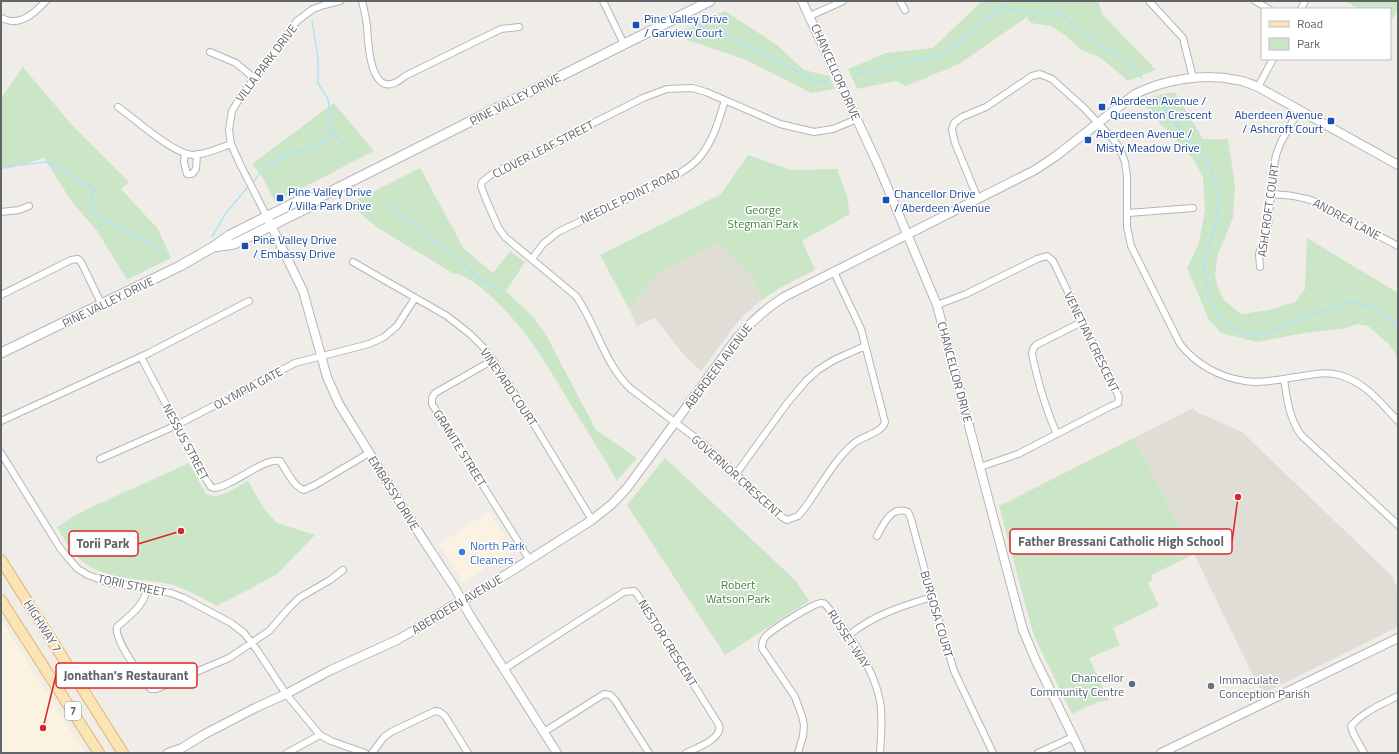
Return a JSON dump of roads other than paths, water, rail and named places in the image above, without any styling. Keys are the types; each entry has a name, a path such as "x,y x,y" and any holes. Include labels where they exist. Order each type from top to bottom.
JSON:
{"main road":[{"name":"PINE VALLEY DRIVE","path":"213,247 234,244 271,226 307,208 320,197 710,1"},
{"name":"PINE VALLEY DRIVE","path":"1,353 180,266 213,247 230,235 302,199 320,197"},
{"name":"HIGHWAY 7","path":"1,560 123,753"},
{"name":"HIGHWAY 7","path":"1,600 99,753"}],"street":[{"path":"1,18 18,21 24,19 38,10 46,1"},
{"name":"VILLA PARK DRIVE","path":"267,217 231,144 229,130 232,111 239,98 270,59 297,21 313,10 324,5 340,1"},
{"path":"362,1 372,64 379,79 387,84 398,82 405,76 501,29 519,27"},
{"path":"603,1 624,44"},
{"name":"CHANCELLOR DRIVE","path":"802,1 857,119 908,234 937,305 1023,630 1080,753"},
{"path":"810,16 843,1"},
{"path":"900,1 905,10"},
{"path":"1149,1 1183,38 1193,78"},
{"path":"1255,1 1267,8"},
{"path":"210,52 236,63 255,78"},
{"path":"1258,87 1273,60"},
{"path":"978,199 956,143 952,130 954,123 957,120 986,108 1032,76 1040,74 1052,79 1068,92 1098,122 1120,149 1125,162 1127,177 1127,227 1130,246 1180,344 1189,355 1210,370 1244,381 1265,382 1324,373 1345,377 1364,386 1398,421"},
{"name":"ABERDEEN AVENUE","path":"168,753 180,750 223,724 286,694 331,670 397,640 478,592 592,520 612,504 627,488 737,338 763,311 784,297 1035,170 1056,156 1129,98 1147,88 1193,78 1222,78 1239,80 1258,87 1398,165"},
{"name":"CLOVER LEAF STREET","path":"676,422 623,382 613,369 583,307 576,296 512,243 498,227 481,186 482,182 485,178 661,90 681,87 692,88 706,92 773,122 788,127 814,132 833,129 857,119"},
{"name":"NEEDLE POINT ROAD","path":"532,259 543,244 558,232 668,179 693,164 712,139 725,100"},
{"path":"118,107 168,144 191,155 231,144"},
{"name":"ASHCROFT COURT","path":"1260,267 1259,254 1268,226 1276,155 1281,142 1299,110"},
{"path":"185,153 184,162 187,174 192,174 196,169 197,154"},
{"name":"ANDREA LANE","path":"1271,194 1291,195 1316,202 1398,246"},
{"path":"1,212 20,210 29,206"},
{"path":"1128,213 1193,208"},
{"name":"EMBASSY DRIVE","path":"267,217 303,291 333,393 369,453 455,588 469,614 557,753"},
{"name":"VENETIAN CRESCENT","path":"937,305 966,294 1037,259 1047,256 1053,261 1119,398 1118,402 1018,454 980,467"},
{"path":"1,295 71,260 78,259 81,262 102,305"},
{"name":"VINEYARD COURT","path":"353,262 447,316 462,327 483,347 542,436 592,520"},
{"name":"GOVERNOR CRESCENT","path":"676,422 714,452 782,517 787,520 798,516 843,454 862,437 879,430 884,426 885,422 861,329 834,272"},
{"name":"OLYMPIA GATE","path":"100,459 177,425 295,363 369,344 384,337 397,326 415,298"},
{"path":"1,421 141,357 249,301"},
{"path":"1057,434 1047,412 1043,398 1032,354 1033,349 1036,345 1082,322"},
{"path":"736,474 788,402 806,381 818,370 834,360 865,346"},
{"name":"NESSUS STREET","path":"141,357 202,473 211,487 214,488 223,485 266,463 277,460 280,462 294,483 299,488 304,490 369,453"},
{"name":"GRANITE STREET","path":"493,360 436,393 432,398 432,404 529,559"},
{"path":"1284,379 1290,413 1302,435 1398,525"},
{"name":"TORII STREET","path":"1,453 60,548 78,569 100,580 179,596 221,617 239,628 252,643 286,694 320,735"},
{"name":"BURGOSA COURT","path":"877,536 890,515 904,510 908,512 912,519 932,597 954,671 993,753"},
{"path":"147,589 145,596 136,611 117,627 116,630 127,654 146,684 151,689 156,689 162,688 223,661 252,643 272,629 299,598 330,580 343,570"},
{"name":"NESTOR CRESCENT","path":"504,669 624,592 634,591 638,594 719,725 719,732 717,736 707,743 686,753"},
{"path":"848,636 858,628 877,617 897,608 932,597"},
{"name":"RUSSET WAY","path":"798,753 803,736 804,726 802,716 795,697 762,648 762,642 766,636 778,627 819,603 826,605 848,636 871,674 880,700 882,726 880,753"},
{"path":"1161,753 1398,638"},
{"path":"544,732 604,694 610,695 649,753"},
{"path":"1364,753 1353,734 1351,726 1366,713 1398,696"},
{"path":"372,753 384,737 391,732 435,711 440,712 445,716 468,753"},
{"path":"287,753 320,735 331,741 364,753"},
{"path":"1038,753 1072,738"}],"waterway":[{"path":"854,75 938,55 955,45 1002,7 1038,13 1059,12 1083,33 1127,63 1142,78"},
{"path":"312,21 318,58 318,83 328,99 330,135"},
{"path":"698,25 708,30 722,32 815,81 828,81"},
{"path":"1157,100 1193,148 1206,159 1219,189 1217,218 1204,263 1208,293 1219,317 1232,328 1244,333 1257,334 1269,332 1346,302 1367,305 1375,308 1390,318 1398,326"},
{"path":"254,181 263,169 283,156 324,141 333,132 345,146"},
{"path":"1,167 46,162 51,164 95,189 90,205 97,216 150,244 170,257"},
{"path":"212,237 226,213 247,188"},
{"path":"385,204 463,262 471,271 487,284 499,289"}],"place":[{"name":"Pine Valley Drive / Garview Court","path":"636,25"},
{"name":"Aberdeen Avenue / Queenston Crescent","path":"1102,107"},
{"name":"Aberdeen Avenue / Ashcroft Court","path":"1331,121"},
{"name":"Aberdeen Avenue / Misty Meadow Drive","path":"1088,140"},
{"name":"Pine Valley Drive / Villa Park Drive","path":"280,198"},
{"name":"Chancellor Drive / Aberdeen Avenue","path":"886,200"},
{"name":"Pine Valley Drive / Embassy Drive","path":"245,246"},
{"name":"Father Bressani Catholic High School","path":"1238,497"},
{"name":"Torii Park","path":"181,531"},
{"name":"North Park Cleaners","path":"462,552"},
{"name":"Chancellor Community Centre","path":"1132,684"},
{"name":"Immaculate Conception Parish","path":"1211,686"},
{"name":"Jonathan's Restaurant","path":"43,728"}],"park label":[{"name":"George Stegman Park","path":"763,216"},
{"name":"Robert Watson Park","path":"738,591"}]}
